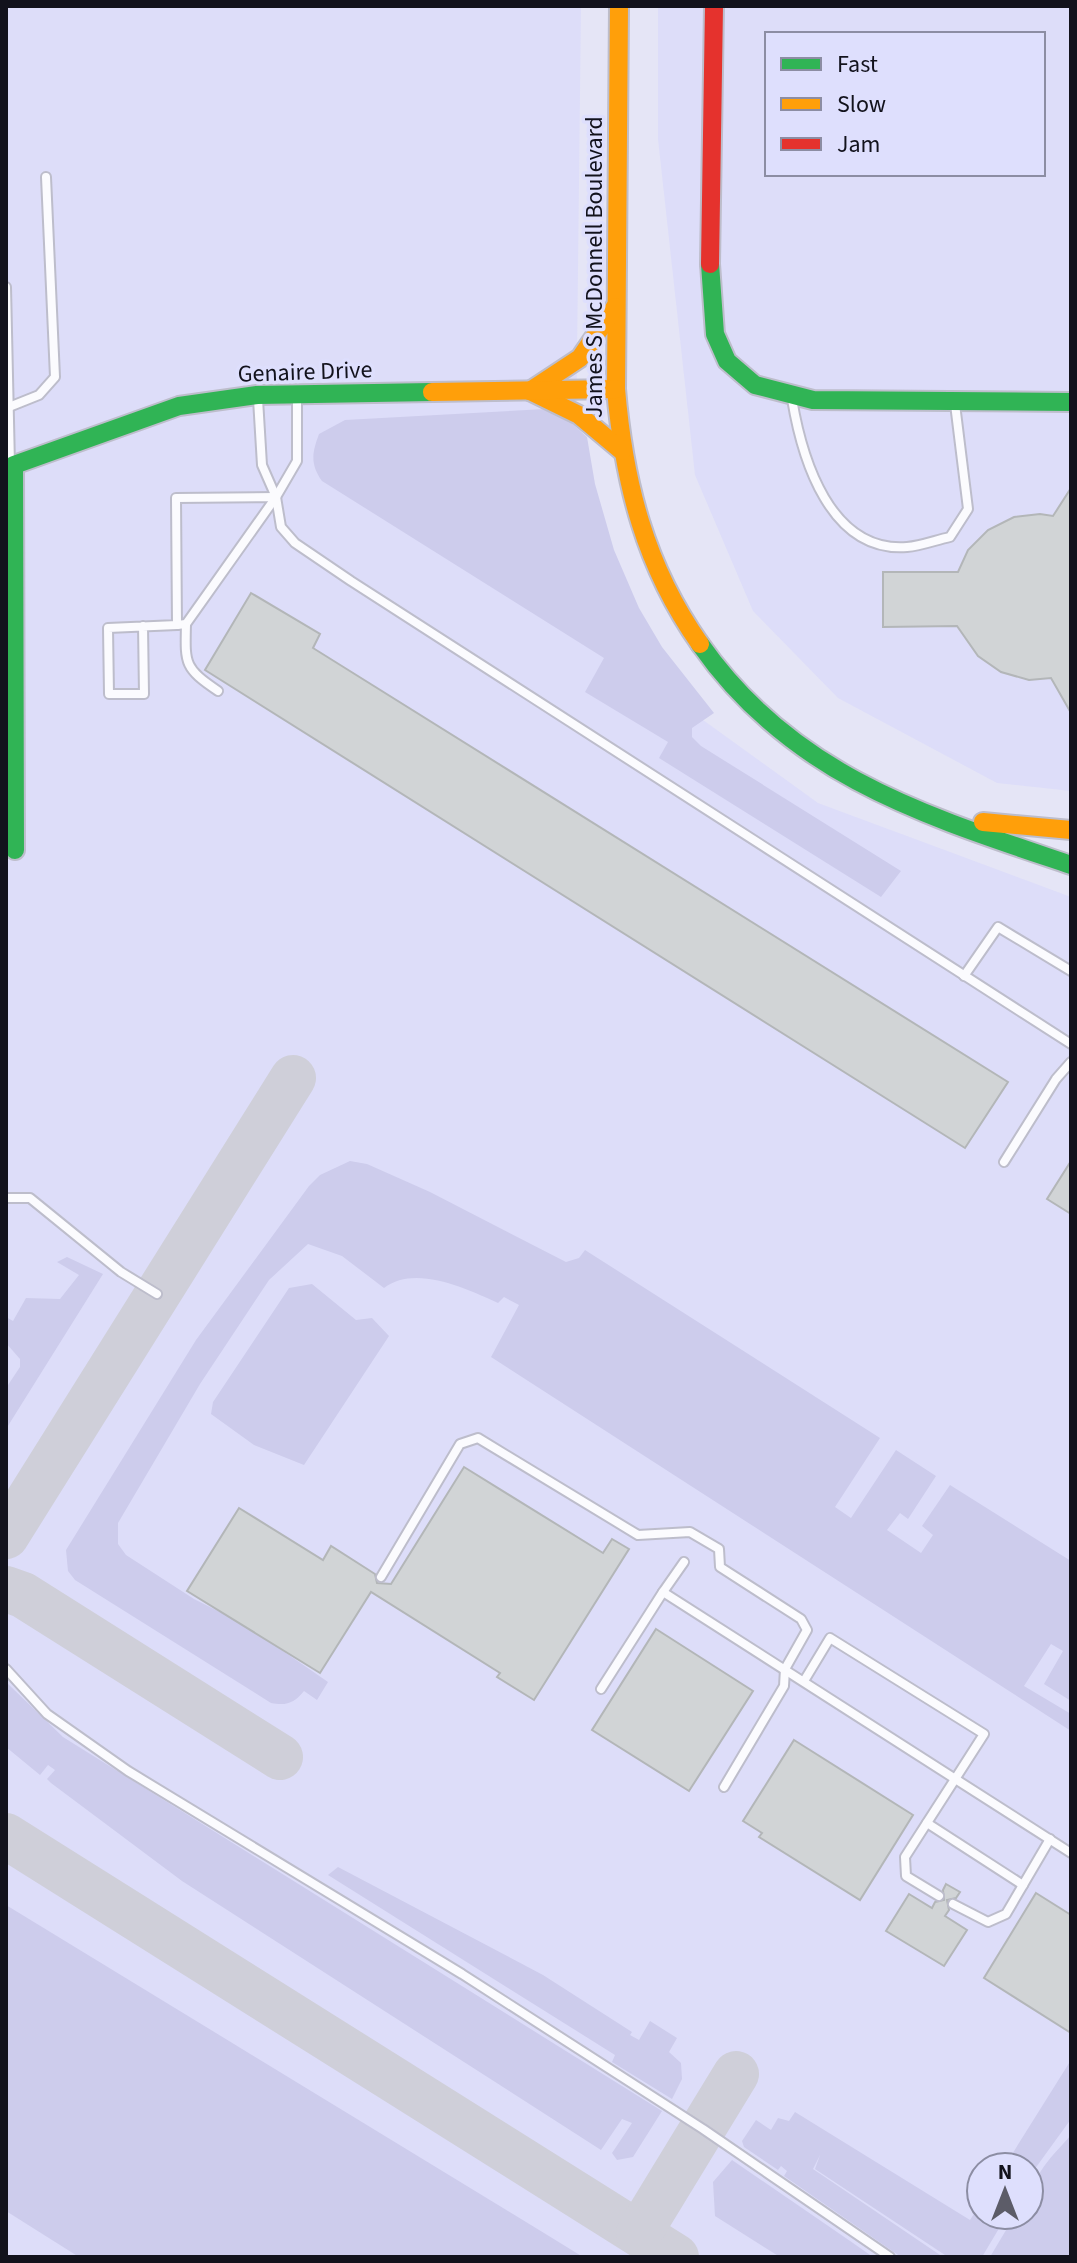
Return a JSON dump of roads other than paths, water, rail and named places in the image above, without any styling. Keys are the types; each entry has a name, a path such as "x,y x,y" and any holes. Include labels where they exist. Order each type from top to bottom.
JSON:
{"street":[{"name":"James S McDonnell Boulevard","path":"619,6 616,389 622,451 638,524 652,560 695,640 714,664 757,711 819,761 925,813 1071,865"},
{"path":"714,6 709,293 715,334 727,361 755,385 813,400 1071,402"},
{"path":"530,391 580,358 615,307"},
{"name":"Genaire Drive","path":"10,466 179,406 257,395 616,389"},
{"path":"530,391 579,415 622,451"},
{"path":"10,466 11,816 15,850"},
{"path":"925,813 1020,828 1071,830"}],"lane":[{"path":"9,407 39,395 55,377 46,177"},
{"path":"6,287 10,466"},
{"path":"791,394 798,435 839,523 864,541 906,548 950,537 968,509 955,401"},
{"path":"257,395 262,465 276,497 281,527 295,543 1071,1044"},
{"path":"181,625 276,497 297,461 297,395"},
{"path":"218,691 192,673 186,663 181,625 176,498 276,497"},
{"path":"143,626 144,694 109,694 108,628 143,626 181,625"},
{"path":"964,976 998,927 1071,971"},
{"path":"1004,1162 1056,1079 1071,1062"},
{"path":"6,1198 30,1198 121,1272 157,1294"},
{"path":"381,1577 460,1444 478,1438 638,1535 690,1532 719,1549 720,1567 801,1619 807,1630 785,1669 784,1686 724,1787"},
{"path":"601,1689 684,1562"},
{"path":"663,1592 1071,1853"},
{"path":"804,1681 830,1638 984,1734 905,1857 906,1876 939,1896"},
{"path":"6,1669 47,1714 128,1771 462,1974 703,2129 890,2257"},
{"path":"927,1823 1023,1885"},
{"path":"953,1904 988,1922 1006,1914 1050,1839"}]}
